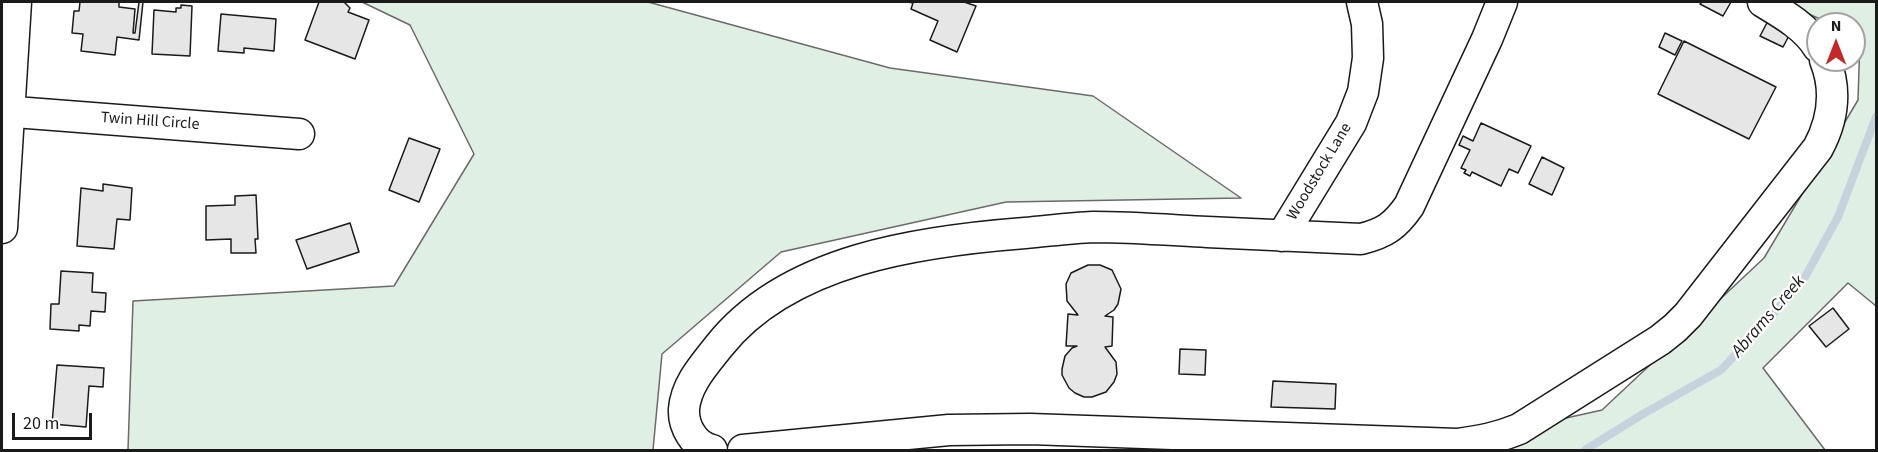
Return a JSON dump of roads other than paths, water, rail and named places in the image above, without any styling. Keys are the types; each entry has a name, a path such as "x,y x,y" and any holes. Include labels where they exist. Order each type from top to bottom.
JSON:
{"street":[{"path":"2,228 5,111 16,2"},
{"name":"Woodstock Lane","path":"1282,236 1351,123 1363,92 1368,58 1367,24 1362,2"},
{"path":"712,450 705,449 696,441 687,428 684,410 687,393 701,369 726,337 756,309 784,290 830,269 898,250 965,238 1081,228 1361,239 1380,234 1398,222 1409,206 1502,2"},
{"path":"1763,2 1806,33"},
{"path":"743,450 960,430 1030,429 1457,444 1486,441 1502,436 1519,429 1660,340 1688,315 1821,142 1832,113 1832,85 1828,72"},
{"name":"Twin Hill Circle","path":"5,111 299,134"}],"waterway":[{"name":"Abrams Creek","path":"1585,450 1721,370 1767,321 1805,277 1838,217 1876,117"}]}
